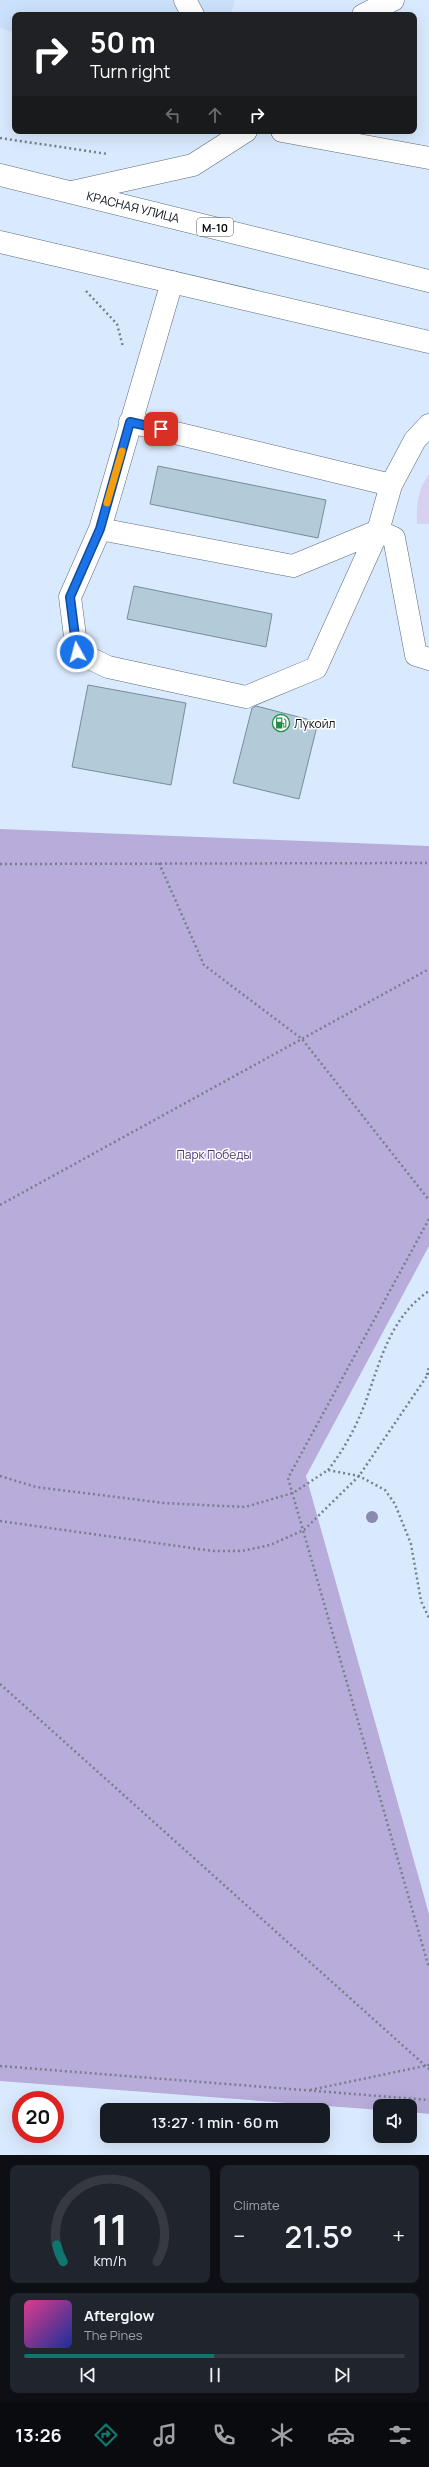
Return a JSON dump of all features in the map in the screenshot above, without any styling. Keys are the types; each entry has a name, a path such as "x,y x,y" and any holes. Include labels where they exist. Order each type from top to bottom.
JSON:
{"main road":[{"path":"185,0 191,12"},
{"path":"369,12 393,0"},
{"path":"72,192 193,165 241,134"},
{"path":"298,134 429,158"},
{"name":"КРАСНАЯ УЛИЦА","path":"0,175 429,281"},
{"path":"0,242 429,342"},
{"path":"172,282 100,529 70,597 77,652 108,667 246,697 316,668 378,530 391,486 415,440 429,425"},
{"path":"130,422 391,486"},
{"path":"100,529 294,566 378,530 394,538 416,656 429,659"}],"path":[{"path":"0,138 116,155"},
{"path":"82,286 117,324 125,354"},
{"path":"160,863 204,965 302,1039 429,1200"},
{"path":"0,864 429,863"},
{"path":"0,1205 429,969"},
{"path":"429,1219 288,1478 429,1968"},
{"path":"0,1476 36,1487 164,1503 245,1507 293,1493 328,1470 341,1453 363,1407 380,1357 397,1323 414,1301 429,1291"},
{"path":"427,1376 429,1366"},
{"path":"0,1521 213,1551 242,1551 270,1545 304,1530 359,1476 429,1373"},
{"path":"328,1470 359,1476 386,1490 395,1504 411,1544 421,1601 429,1618"},
{"path":"0,1684 429,2068"},
{"path":"0,2066 429,2100"},
{"path":"306,2090 428,2066"}],"shaded area":[{"path":"0,0 235,0 232,12 12,12 12,32 0,28"},
{"path":"429,474 429,524 417,524 418,498 422,485"}],"green space":[{"name":"Парк Победы","path":"0,829 429,846 429,1246 306,1476 429,1914 429,2114 417,2113 417,2099 373,2099 373,2109 330,2106 330,2103 288,2103 0,2081"}],"building":[{"path":"158,466 326,500 318,538 150,504"},
{"path":"134,586 272,614 266,647 127,619"},
{"path":"88,685 186,703 171,785 72,767"},
{"path":"256,706 318,722 299,799 233,783 252,708"}],"slow traffic":[{"path":"107,503 122,451"}],"place":[{"name":"Лукойл","path":"281,723"}],"route":[{"path":"77,652 70,597 100,529 130,422 161,429"}]}
